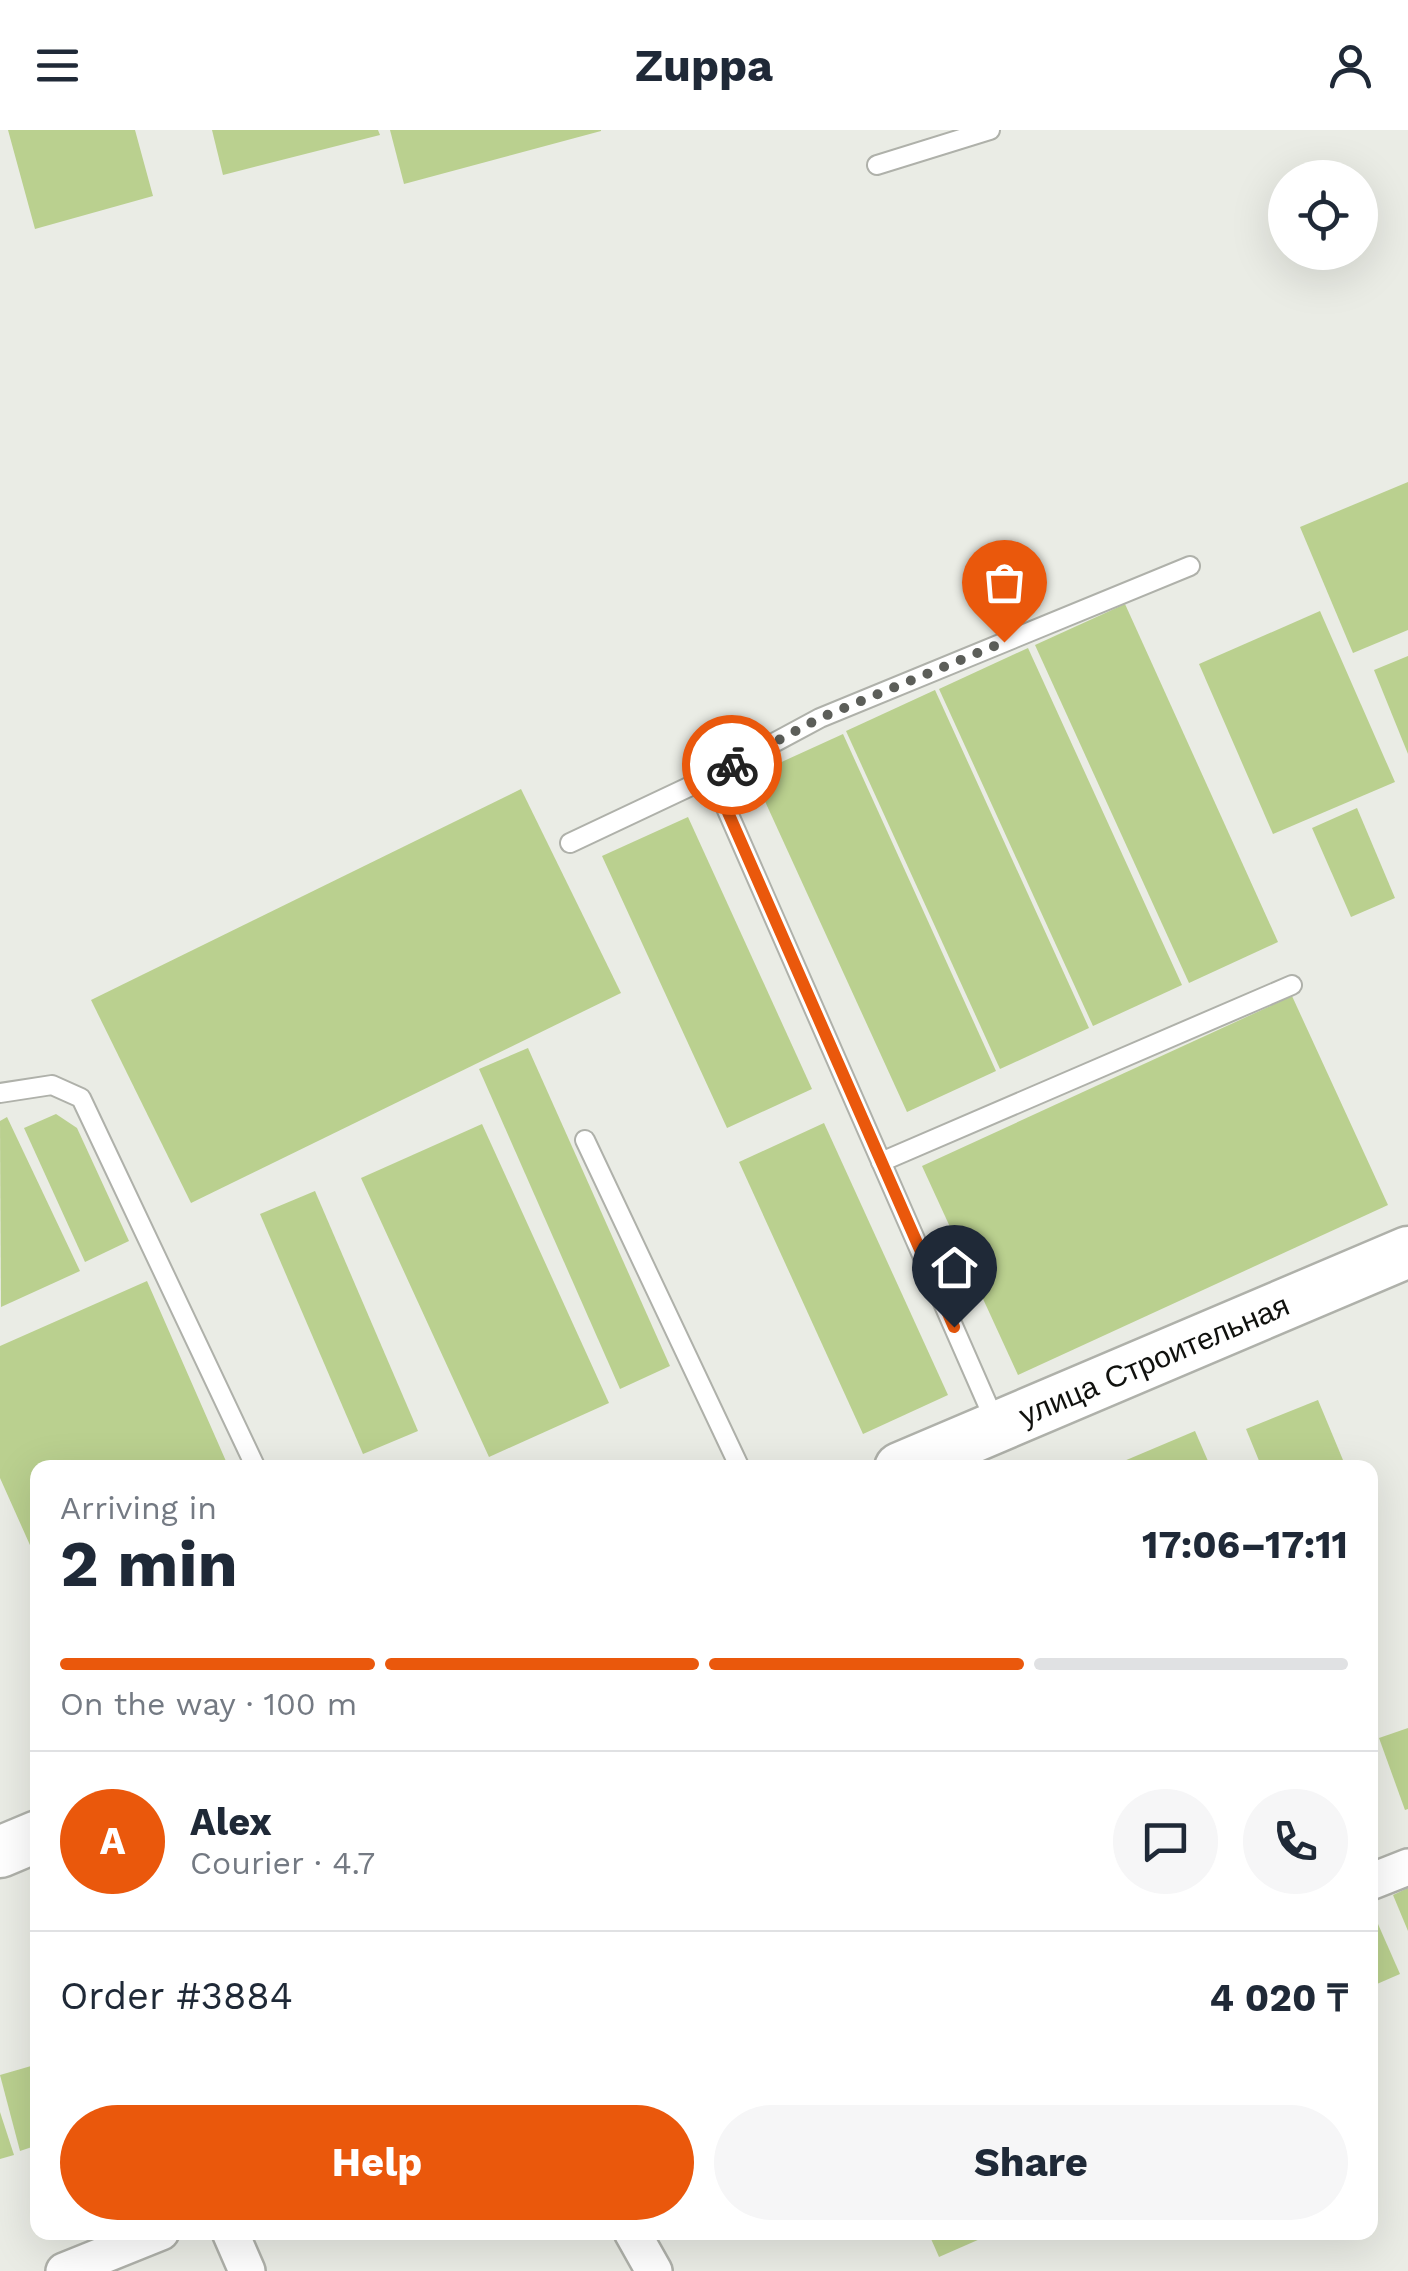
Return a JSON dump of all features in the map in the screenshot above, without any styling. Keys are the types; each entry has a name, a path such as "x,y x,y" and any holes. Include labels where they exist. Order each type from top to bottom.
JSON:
{"main road":[{"name":"улица Строительная","path":"919,1460 1408,1252"},
{"path":"0,1852 30,1839"}],"street":[{"path":"1378,1879 1408,1866"},
{"path":"64,2271 141,2240"},
{"path":"233,2240 247,2271"},
{"path":"637,2240 654,2271"}],"lane":[{"path":"877,165 990,130"},
{"path":"570,842 712,776 820,718 1190,566"},
{"path":"712,776 998,1426"},
{"path":"881,1162 1292,985"},
{"path":"0,1094 52,1085 81,1098 252,1460"},
{"path":"585,1140 736,1460"}],"building":[{"path":"8,130 135,130 153,196 35,229"},
{"path":"212,130 378,130 380,135 223,175"},
{"path":"390,130 601,130 601,131 404,184"},
{"path":"1408,482 1408,630 1353,653 1300,527"},
{"path":"1125,604 1278,942 1189,983 1035,645"},
{"path":"1320,611 1395,782 1273,834 1199,664"},
{"path":"1028,648 1182,985 1093,1026 939,689"},
{"path":"1408,656 1408,754 1374,670"},
{"path":"935,690 1089,1028 1000,1069 846,731"},
{"path":"843,734 996,1071 907,1112 753,775"},
{"path":"521,789 621,993 191,1203 91,1000"},
{"path":"1357,808 1395,898 1351,917 1312,828"},
{"path":"688,817 812,1089 727,1128 602,856"},
{"path":"1292,996 1388,1205 1018,1375 922,1166"},
{"path":"528,1048 670,1366 620,1389 479,1069"},
{"path":"56,1114 77,1128 129,1241 85,1262 24,1128"},
{"path":"7,1117 80,1271 1,1307 0,1121"},
{"path":"824,1123 948,1395 863,1434 739,1162"},
{"path":"482,1124 609,1403 489,1457 361,1178"},
{"path":"315,1191 418,1431 363,1454 260,1214"},
{"path":"147,1281 225,1460 30,1460 30,1545 0,1478 0,1346"},
{"path":"1318,1400 1343,1460 1259,1460 1246,1429"},
{"path":"1195,1431 1208,1460 1126,1460"},
{"path":"1408,1728 1408,1809 1405,1810 1379,1738"},
{"path":"1408,1888 1408,1931 1393,1895"},
{"path":"1378,1924 1400,1974 1378,1984"},
{"path":"30,2066 30,2148 20,2151 0,2075"},
{"path":"0,2112 14,2155 0,2159"},
{"path":"932,2240 978,2240 939,2257"}],"way so far":[{"path":"732,765 820,718 1004,642"}],"route":[{"path":"732,765 712,776 954,1327"}]}
